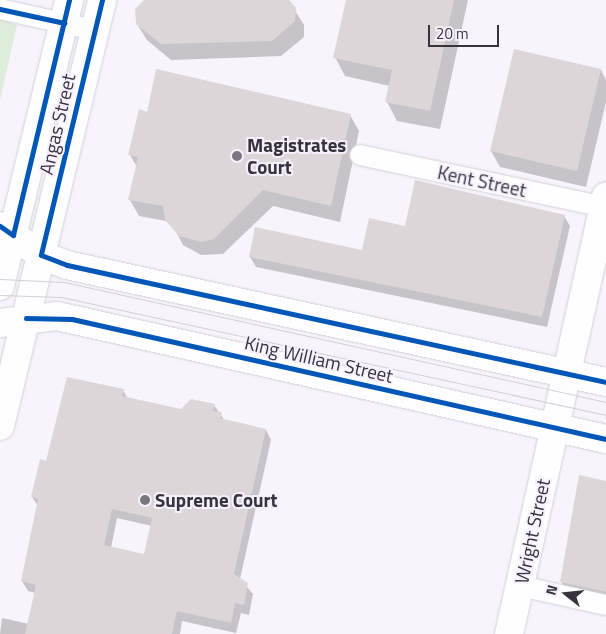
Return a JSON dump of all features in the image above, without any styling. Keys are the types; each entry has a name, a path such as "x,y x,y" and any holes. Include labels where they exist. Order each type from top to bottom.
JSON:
{"main road":[{"name":"Angas Street","path":"0,426 13,320 41,255 102,0"},
{"name":"Angas Street","path":"0,286 6,230 67,12"},
{"name":"Wright Street","path":"509,634 605,202"},
{"name":"King William Street","path":"6,230 41,255 67,266 606,382"},
{"name":"King William Street","path":"13,320 72,319 606,439"}],"street":[{"path":"0,9 67,12 95,30"},
{"name":"Kent Street","path":"360,154 605,202"},
{"path":"520,586 606,605"}],"green space":[{"path":"0,18 17,25 0,100"}],"building":[{"path":"144,0 289,0 296,8 295,21 272,41 161,44 136,24 135,9"},
{"path":"346,0 454,0 430,111 385,102 392,70 333,58"},
{"path":"514,49 601,69 577,171 490,151"},
{"name":"Magistrates Court","path":"156,69 351,114 331,206 263,190 214,239 202,242 179,236 165,220 163,206 128,200 138,157 128,155 139,109 147,112"},
{"path":"415,180 565,215 542,317 249,257 255,227 362,250 369,218 405,226"},
{"path":"67,377 124,389 122,396 181,409 191,399 215,404 213,411 222,412 220,418 266,429 234,574 248,583 244,605 235,603 231,623 177,611 172,634 25,634 36,585 21,581 38,499 31,497 40,459 46,461","holes":["112,509 152,518 144,554 104,545"]},
{"path":"579,475 606,481 606,592 560,582"}],"tram line":[{"path":"0,279 64,282 606,402"},
{"path":"0,295 61,297 606,415"}],"cycle path":[{"path":"0,226 13,235 69,0"},
{"path":"102,0 41,255 67,265 606,382"},
{"path":"0,9 64,23"},
{"path":"26,318 72,319 606,439"}],"place":[{"name":"Magistrates Court","path":"237,156"},
{"name":"Supreme Court","path":"145,500"}]}
